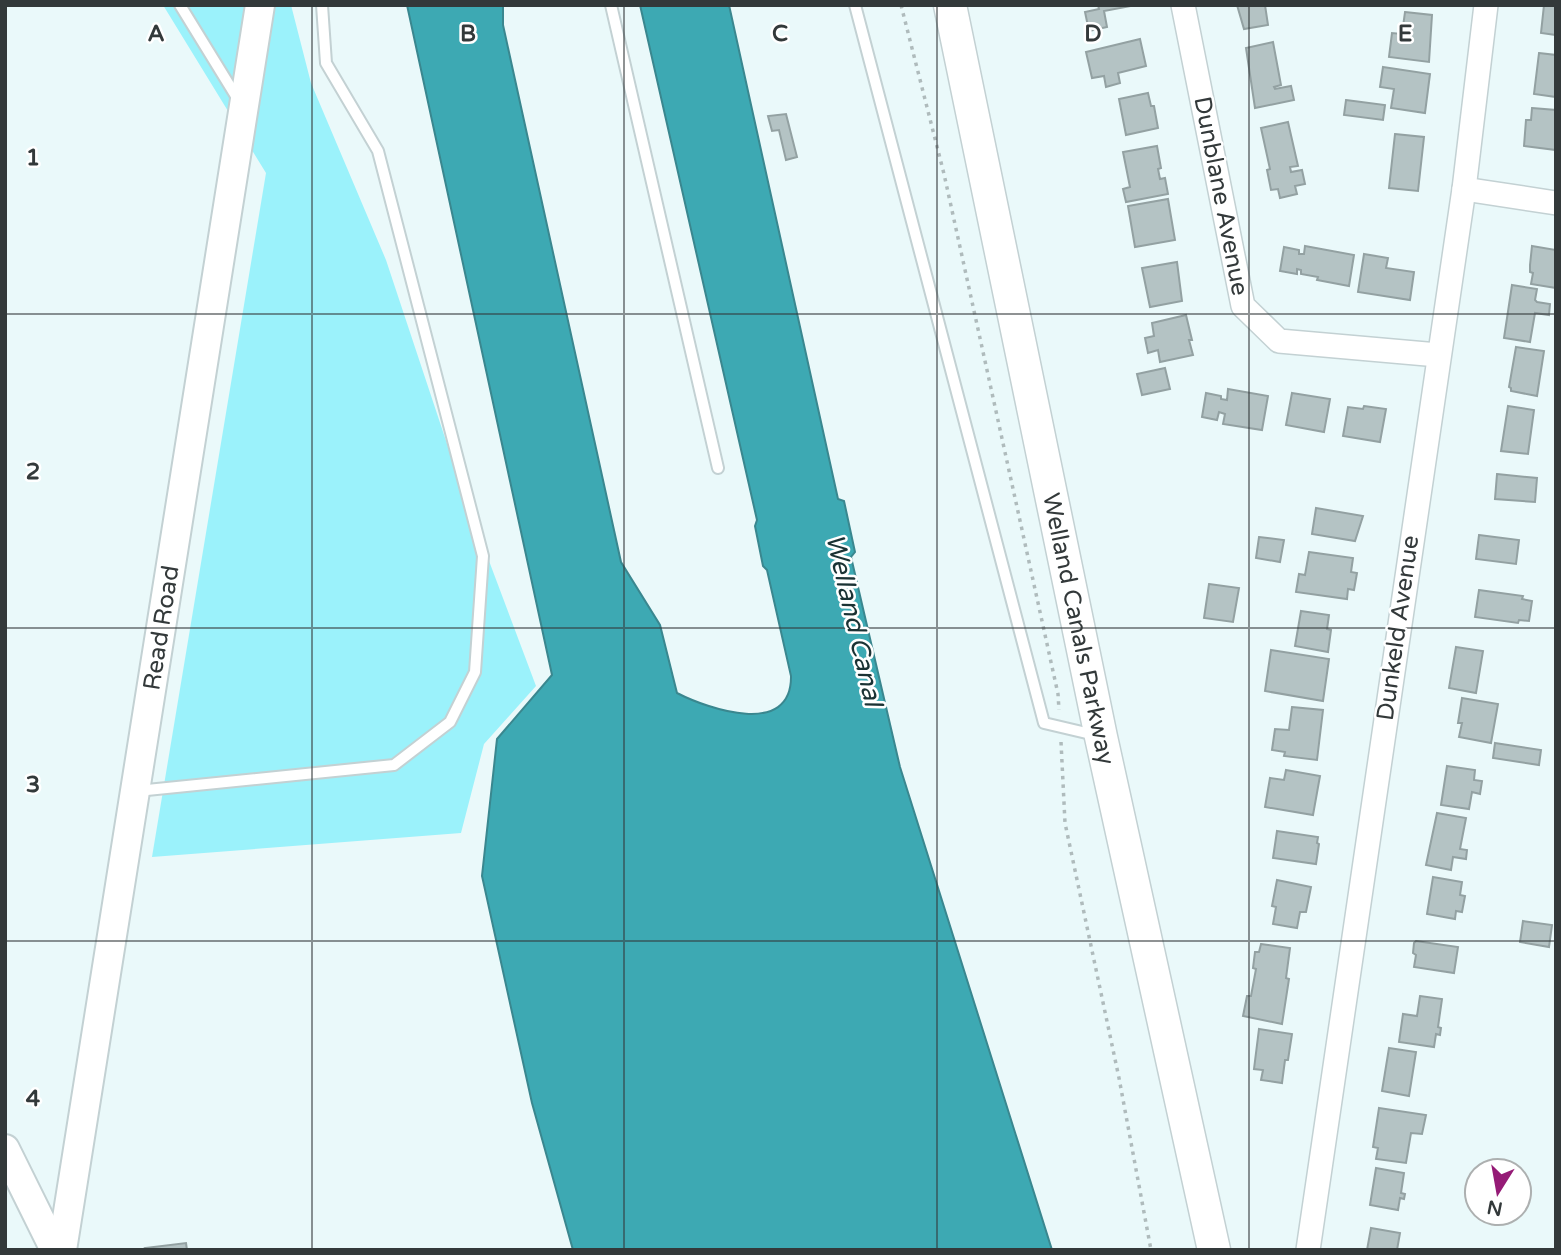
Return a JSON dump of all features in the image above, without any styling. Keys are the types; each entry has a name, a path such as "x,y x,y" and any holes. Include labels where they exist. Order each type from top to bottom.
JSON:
{"main road":[{"name":"Welland Canals Parkway","path":"950,5 1101,737 1214,1250"}],"street":[{"name":"Read Road","path":"62,1250 260,5"},
{"name":"Dunblane Avenue","path":"1183,5 1243,306 1279,341 1438,355"},
{"name":"Dunkeld Avenue","path":"1308,1250 1464,189 1486,5"},
{"path":"1464,189 1556,203"},
{"path":"5,1149 55,1250"}],"lane":[{"path":"180,5 243,109"},
{"path":"137,791 394,765 450,722 474,672 483,556 378,151 326,63 322,5"},
{"path":"611,5 718,468"},
{"path":"855,5 1044,723 1101,737"}],"shaded area":[{"path":"163,5 291,5 311,83 386,260 462,489 536,686 484,744 461,833 152,857 266,173"}],"water":[{"name":"Welland Canal","path":"407,5 503,5 503,25 621,562 660,625 677,693 708,706 746,714 764,713 778,707 788,695 791,676 767,570 763,566 755,526 757,520 640,5 729,5 838,499 844,501 855,552 851,557 900,767 1052,1250 573,1250 532,1103 482,876 497,739 552,675"}],"building":[{"path":"1098,5 1131,6 1104,11 1107,27 1089,31 1085,12 1099,9"},
{"path":"1237,5 1265,5 1268,25 1244,29"},
{"path":"1544,5 1556,5 1556,35 1541,33"},
{"path":"1405,12 1432,15 1429,62 1389,57 1392,33 1402,34"},
{"path":"1140,39 1146,66 1118,73 1120,83 1106,87 1104,76 1092,78 1086,52"},
{"path":"1273,42 1281,85 1274,87 1291,86 1294,100 1255,108 1246,48"},
{"path":"1539,53 1556,55 1556,97 1534,94"},
{"path":"1383,67 1430,74 1425,113 1391,108 1394,89 1380,87"},
{"path":"1148,93 1151,106 1154,106 1158,128 1126,135 1119,99"},
{"path":"1346,100 1385,105 1383,120 1344,115"},
{"path":"1532,108 1556,110 1556,150 1524,146 1526,120 1531,120"},
{"path":"786,114 797,157 786,160 779,130 772,131 768,116"},
{"path":"1288,122 1298,166 1290,167 1291,172 1302,170 1305,184 1295,186 1297,194 1280,198 1278,189 1271,190 1267,170 1270,169 1261,128"},
{"path":"1395,134 1424,137 1418,191 1389,188"},
{"path":"1157,146 1160,179 1165,178 1168,194 1126,202 1123,189 1130,187 1123,152"},
{"path":"1168,199 1175,240 1135,247 1128,206"},
{"path":"1305,246 1354,255 1349,286 1317,280 1318,277 1301,274 1301,270 1297,269 1297,274 1280,271 1284,247 1299,250 1299,254 1304,254"},
{"path":"1532,246 1556,250 1556,288 1531,284"},
{"path":"1364,254 1388,258 1386,268 1414,272 1410,300 1358,292"},
{"path":"1177,262 1182,301 1150,307 1142,268"},
{"path":"1512,285 1537,289 1535,300 1550,304 1549,315 1535,313 1530,342 1504,338"},
{"path":"1186,315 1193,355 1160,362 1158,350 1148,353 1145,338 1154,336 1152,323"},
{"path":"1516,347 1544,351 1537,396 1511,391 1509,387"},
{"path":"1165,368 1170,389 1142,395 1137,374"},
{"path":"1228,389 1268,396 1262,430 1223,424 1225,414 1219,412 1217,420 1202,417 1206,393 1227,400"},
{"path":"1292,393 1330,399 1324,432 1286,425"},
{"path":"1364,406 1386,409 1380,442 1343,436 1348,407 1363,409"},
{"path":"1508,406 1534,410 1528,454 1501,451"},
{"path":"1497,474 1537,478 1535,502 1495,499"},
{"path":"1316,508 1363,516 1355,541 1312,534"},
{"path":"1479,535 1519,540 1516,564 1476,559"},
{"path":"1259,537 1284,540 1280,562 1256,558"},
{"path":"1309,552 1353,558 1351,572 1357,573 1354,590 1348,589 1347,599 1296,592 1299,574 1305,575"},
{"path":"1209,584 1239,588 1233,622 1204,618"},
{"path":"1479,590 1523,596 1522,599 1532,601 1529,621 1519,620 1518,623 1475,617"},
{"path":"1301,611 1329,615 1327,629 1331,630 1328,652 1295,646"},
{"path":"1456,647 1483,651 1476,693 1449,688"},
{"path":"1271,650 1329,659 1323,701 1265,691"},
{"path":"1462,698 1498,704 1491,743 1459,737"},
{"path":"1292,707 1323,710 1317,760 1284,756 1285,752 1272,750 1275,729 1289,730"},
{"path":"1495,743 1541,750 1539,765 1493,758"},
{"path":"1447,766 1475,770 1474,780 1482,781 1480,794 1472,792 1469,809 1441,805"},
{"path":"1286,770 1320,776 1313,815 1265,807 1270,778 1284,780"},
{"path":"1437,813 1466,818 1460,849 1467,850 1466,859 1453,857 1451,870 1426,865"},
{"path":"1277,831 1318,837 1316,864 1273,858"},
{"path":"1433,877 1462,882 1460,895 1465,896 1462,912 1456,911 1455,919 1427,914"},
{"path":"1277,880 1311,887 1306,912 1300,912 1297,928 1273,924 1276,907 1272,906"},
{"path":"1523,921 1552,925 1549,947 1520,942"},
{"path":"1416,941 1458,947 1454,973 1414,967"},
{"path":"1261,944 1290,948 1286,978 1289,979 1282,1024 1243,1016 1247,996 1251,996 1256,969 1253,968 1255,952 1259,952"},
{"path":"1420,996 1442,999 1438,1027 1441,1028 1440,1035 1436,1034 1434,1047 1399,1042 1403,1014 1417,1016"},
{"path":"1259,1029 1292,1034 1282,1083 1261,1080 1263,1070 1254,1069"},
{"path":"1389,1048 1416,1052 1409,1096 1382,1091"},
{"path":"1379,1108 1426,1115 1422,1134 1411,1133 1406,1163 1376,1159 1378,1148 1373,1147"},
{"path":"1376,1168 1404,1173 1401,1193 1405,1194 1404,1199 1400,1198 1398,1210 1370,1205"},
{"path":"1371,1228 1400,1233 1397,1250 1367,1250"},
{"path":"186,1243 187,1250 145,1248"}]}
